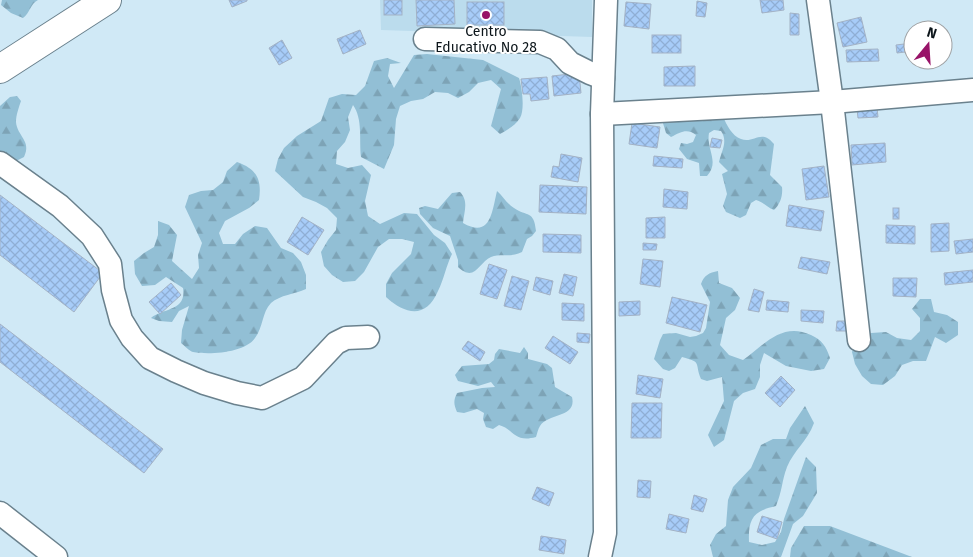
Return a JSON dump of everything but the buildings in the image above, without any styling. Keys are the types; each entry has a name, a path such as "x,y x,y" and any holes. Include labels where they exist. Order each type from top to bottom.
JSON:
{"main road":[{"path":"0,69 107,0"}],"street":[{"path":"600,557 605,532 602,114 606,0"},
{"path":"818,0 832,102 859,340"},
{"path":"425,39 540,42 556,49 570,63 590,74 603,78"},
{"path":"602,114 832,102 973,90"},
{"path":"0,164 60,206 92,236 110,264 113,290 121,320 132,338 150,358 176,371 204,383 262,398 303,378 336,343 346,338 368,338"},
{"path":"0,513 56,557"}],"shaded area":[{"name":"Centro Educativo No 28","path":"380,0 592,0 592,37 381,30"}],"green space":[{"path":"2,0 38,0 23,18 11,13 1,5"},
{"path":"427,54 483,60 519,78 523,104 522,114 518,121 511,128 500,134 491,126 501,89 491,80 478,83 469,92 458,98 448,93 435,92 423,99 411,101 400,106 396,119 394,145 384,169 361,157 359,123 353,105 348,117 350,130 345,142 337,151 336,164 348,168 362,165 371,175 365,201 368,216 380,224 404,213 417,214 434,235 445,243 452,254 433,300 422,310 415,311 401,308 386,297 386,284 392,273 411,254 414,242 402,239 389,239 378,247 364,272 355,281 343,282 332,275 324,266 321,252 336,230 337,218 327,208 303,197 275,171 278,159 284,148 297,136 321,121 329,98 342,94 356,95 365,86 374,61 387,58 401,63 390,64 388,76 394,88 414,55"},
{"path":"17,96 21,101 16,122 25,143 26,151 24,157 12,163 0,155 0,106 10,97"},
{"path":"723,117 730,130 738,138 750,140 765,137 774,144 770,175 782,187 782,190 781,200 774,210 756,200 751,203 746,215 740,218 726,212 723,206 727,194 722,174 728,171 719,162 724,142 721,131 714,130 709,133 713,160 711,171 707,176 700,176 699,163 687,159 679,149 681,143 693,142 696,135 687,131 671,137 666,133 662,120"},
{"path":"237,162 249,168 257,176 260,187 259,200 249,208 225,221 219,233 223,244 235,244 243,234 255,226 267,228 281,248 293,253 301,262 306,275 306,289 283,296 271,303 266,311 258,334 250,343 243,347 217,353 193,352 181,343 182,330 189,306 179,311 172,322 151,318 178,305 183,295 183,288 166,277 155,285 142,286 135,274 134,261 154,247 158,235 158,221 169,225 177,235 172,261 192,279 199,268 198,255 202,243 185,207 189,195 213,190 223,182 227,171"},
{"path":"497,191 512,206 532,217 536,231 527,239 522,252 514,255 491,257 476,270 469,273 458,267 458,260 450,236 433,228 420,214 419,208 425,206 438,209 452,193 460,192 465,203 463,223 479,228 489,220"},
{"path":"718,271 719,283 732,288 740,298 735,310 726,318 720,345 729,355 743,360 774,337 791,331 811,335 821,341 830,358 824,369 811,371 786,366 764,353 760,365 760,377 755,389 743,393 734,401 724,440 714,447 708,435 724,401 722,377 707,381 701,379 697,364 682,357 675,368 669,371 663,369 654,359 663,334 676,333 690,337 703,333 706,328 710,302 701,284 707,275"},
{"path":"920,299 931,299 934,312 947,315 958,322 958,335 946,343 935,337 926,361 913,361 902,365 895,376 883,385 871,384 862,376 855,364 852,352 857,339 871,333 886,332 897,338 911,340 920,331 920,318 912,309"},
{"path":"524,347 528,353 528,359 547,364 552,368 555,387 572,397 570,409 544,422 539,427 536,437 529,438 519,437 499,425 493,429 486,427 483,419 484,413 477,409 464,413 457,412 454,403 457,393 495,387 491,382 478,386 458,381 455,375 462,366 489,364 494,360 495,354 499,349 520,353"},
{"path":"805,406 814,423 811,430 787,467 776,506 762,510 757,514 750,527 749,542 762,545 775,542 781,532 806,457 816,467 817,493 803,516 793,524 781,557 713,557 710,545 716,534 726,526 728,500 733,487 751,468 761,445 773,439 786,439 790,428"},
{"path":"804,526 830,526 912,557 790,557 791,548"}],"place":[{"name":"Centro Educativo No 28","path":"486,15"}]}
